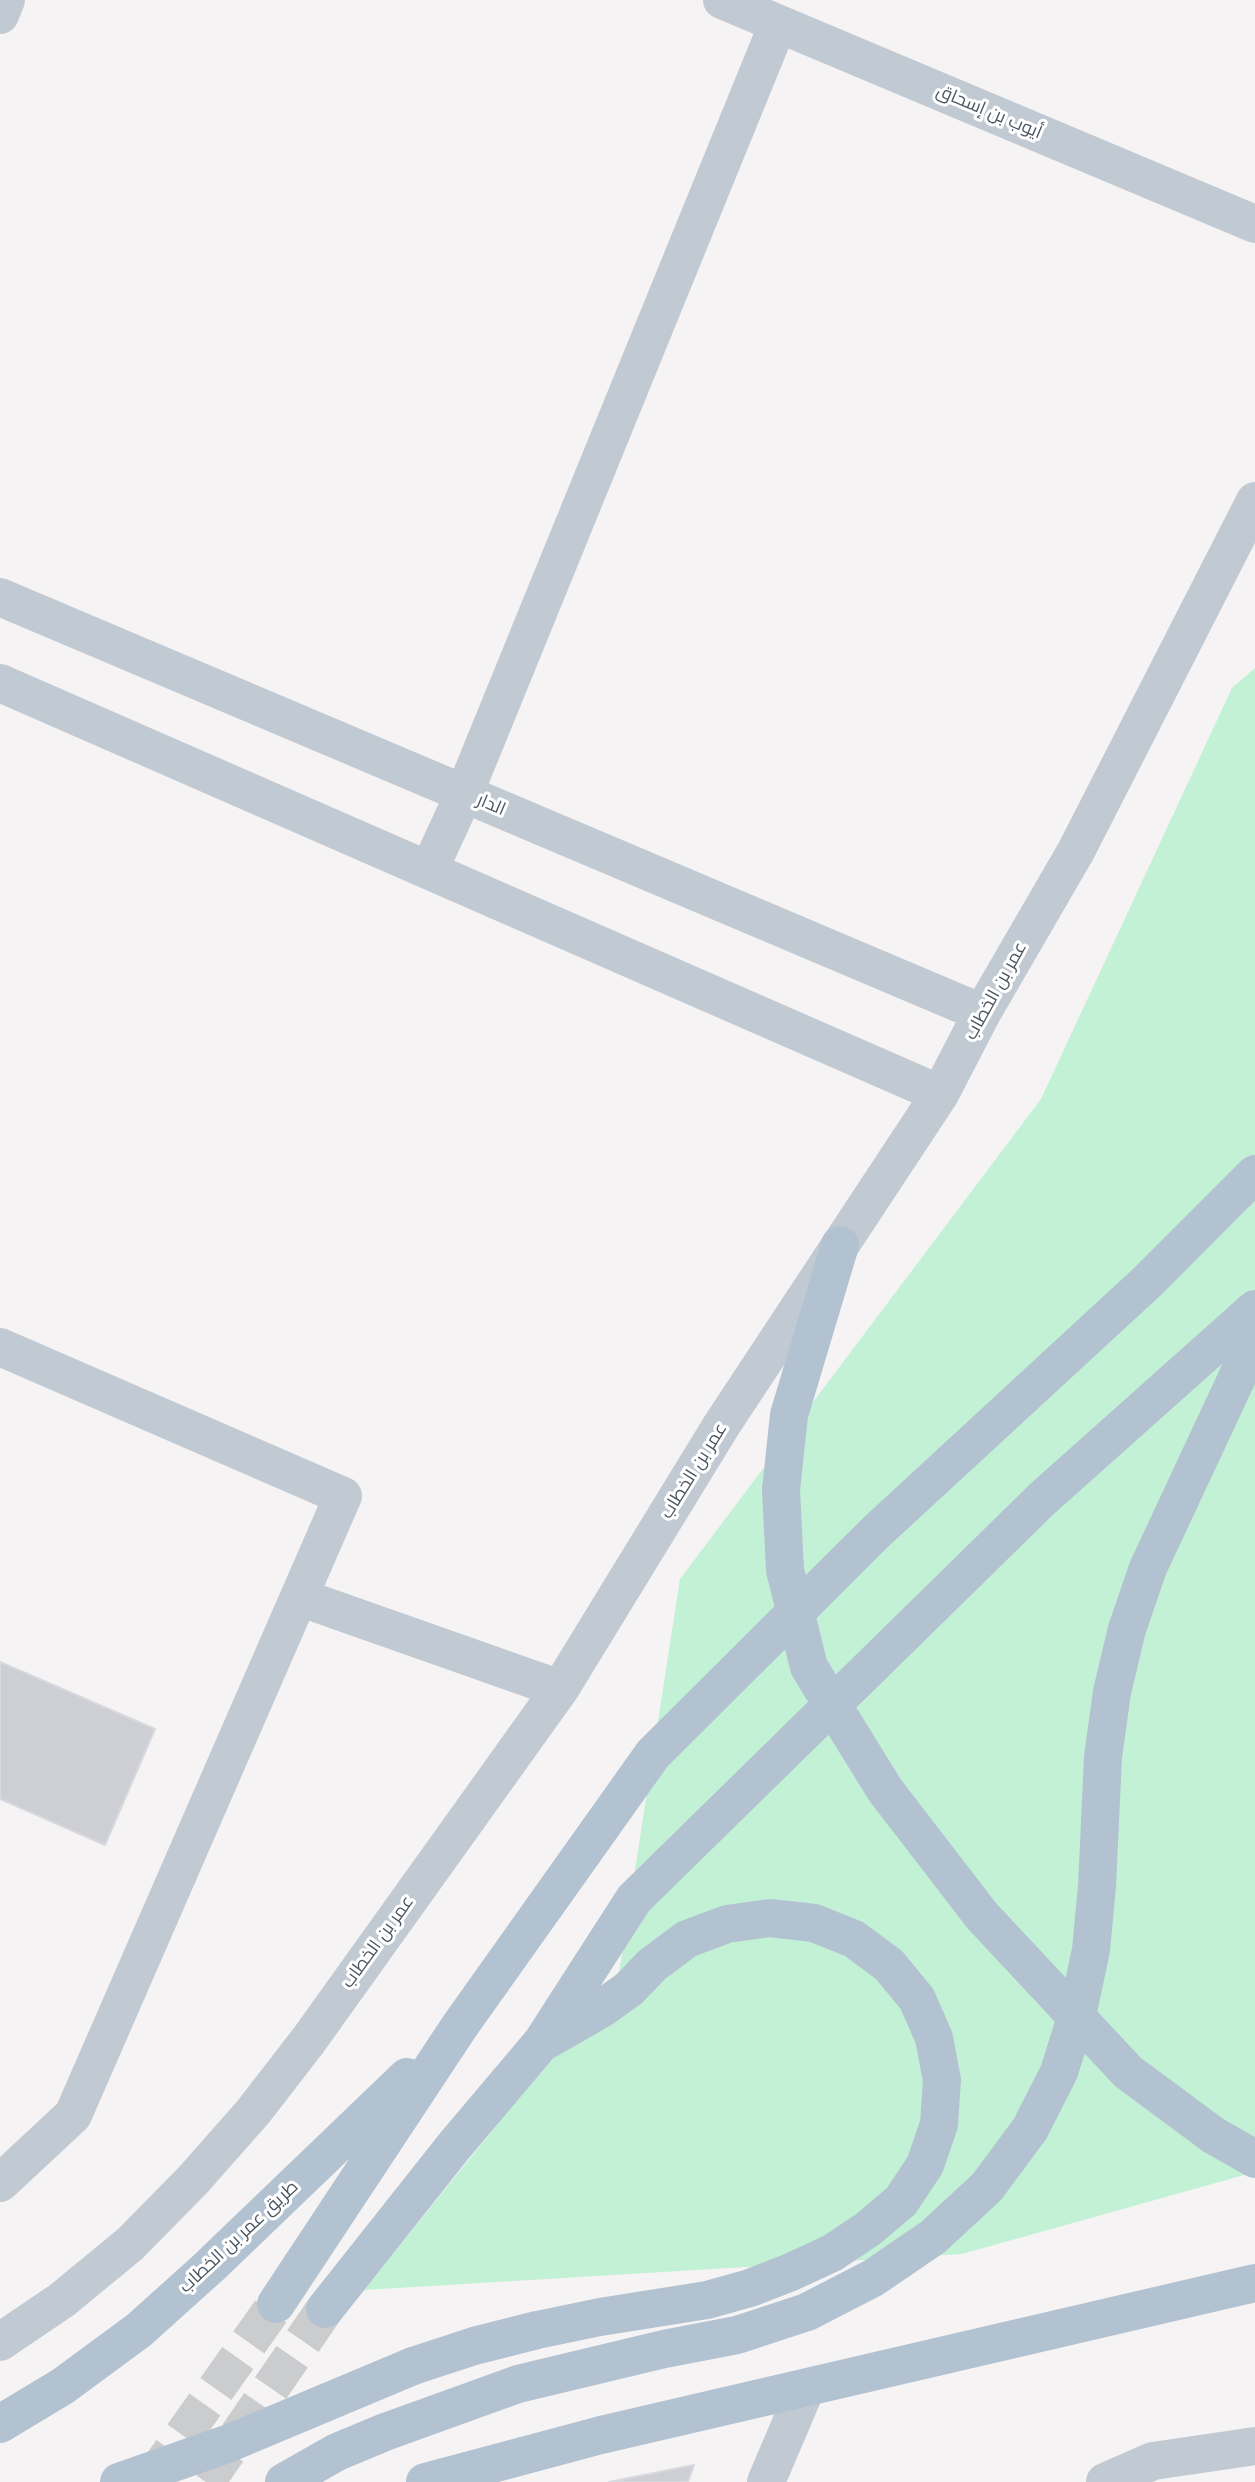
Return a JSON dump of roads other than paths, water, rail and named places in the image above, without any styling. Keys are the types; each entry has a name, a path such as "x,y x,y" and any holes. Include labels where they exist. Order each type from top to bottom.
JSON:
{"main road":[{"path":"276,2304 459,2027 653,1754 876,1532 1147,1282 1255,1174"},
{"path":"840,1245 789,1415 781,1489 785,1570 809,1667 886,1790 982,1916 1128,2072 1213,2135 1255,2159"},
{"path":"325,2309 455,2145 542,2042 634,1899 1042,1499 1255,1309"},
{"path":"284,2482 337,2452 518,2384 664,2349 737,2335 807,2312 873,2278 923,2244 987,2187 1036,2118 1059,2072 1078,2011 1094,1924 1103,1757 1108,1718 1127,1629 1148,1568 1255,1339"},
{"path":"119,2482 227,2444 413,2366 474,2346 600,2317 707,2300 750,2288 791,2272 832,2253 868,2229 901,2201 925,2165 939,2124 942,2081 940,2070 934,2038 916,1999 889,1965 854,1939 814,1923 770,1917 727,1924 687,1939 652,1965 629,1989 601,2009 542,2042"},
{"name":"طريق عمر بن الخطاب","path":"0,2424 63,2386 139,2330 209,2267 459,2027"},
{"path":"425,2482 601,2435 1255,2283"}],"street":[{"path":"0,15 6,0"},
{"name":"أيوب بن إسحاق","path":"722,0 1255,224"},
{"path":"429,870 464,794 778,24"},
{"name":"عمر بن الخطاب","path":"0,2342 62,2300 130,2244 193,2180 253,2112 308,2041 560,1689 721,1426 940,1094 982,1013 1076,851 1255,501"},
{"name":"الدار","path":"0,597 982,1013"},
{"path":"0,683 940,1094"},
{"path":"0,1347 342,1496 74,2115 0,2183"},
{"path":"299,1597 560,1689"},
{"path":"766,2482 806,2388"},
{"path":"1105,2482 1153,2461 1255,2445"}],"tunnel":[{"path":"150,2482 276,2304"},
{"path":"206,2482 325,2309"}]}
